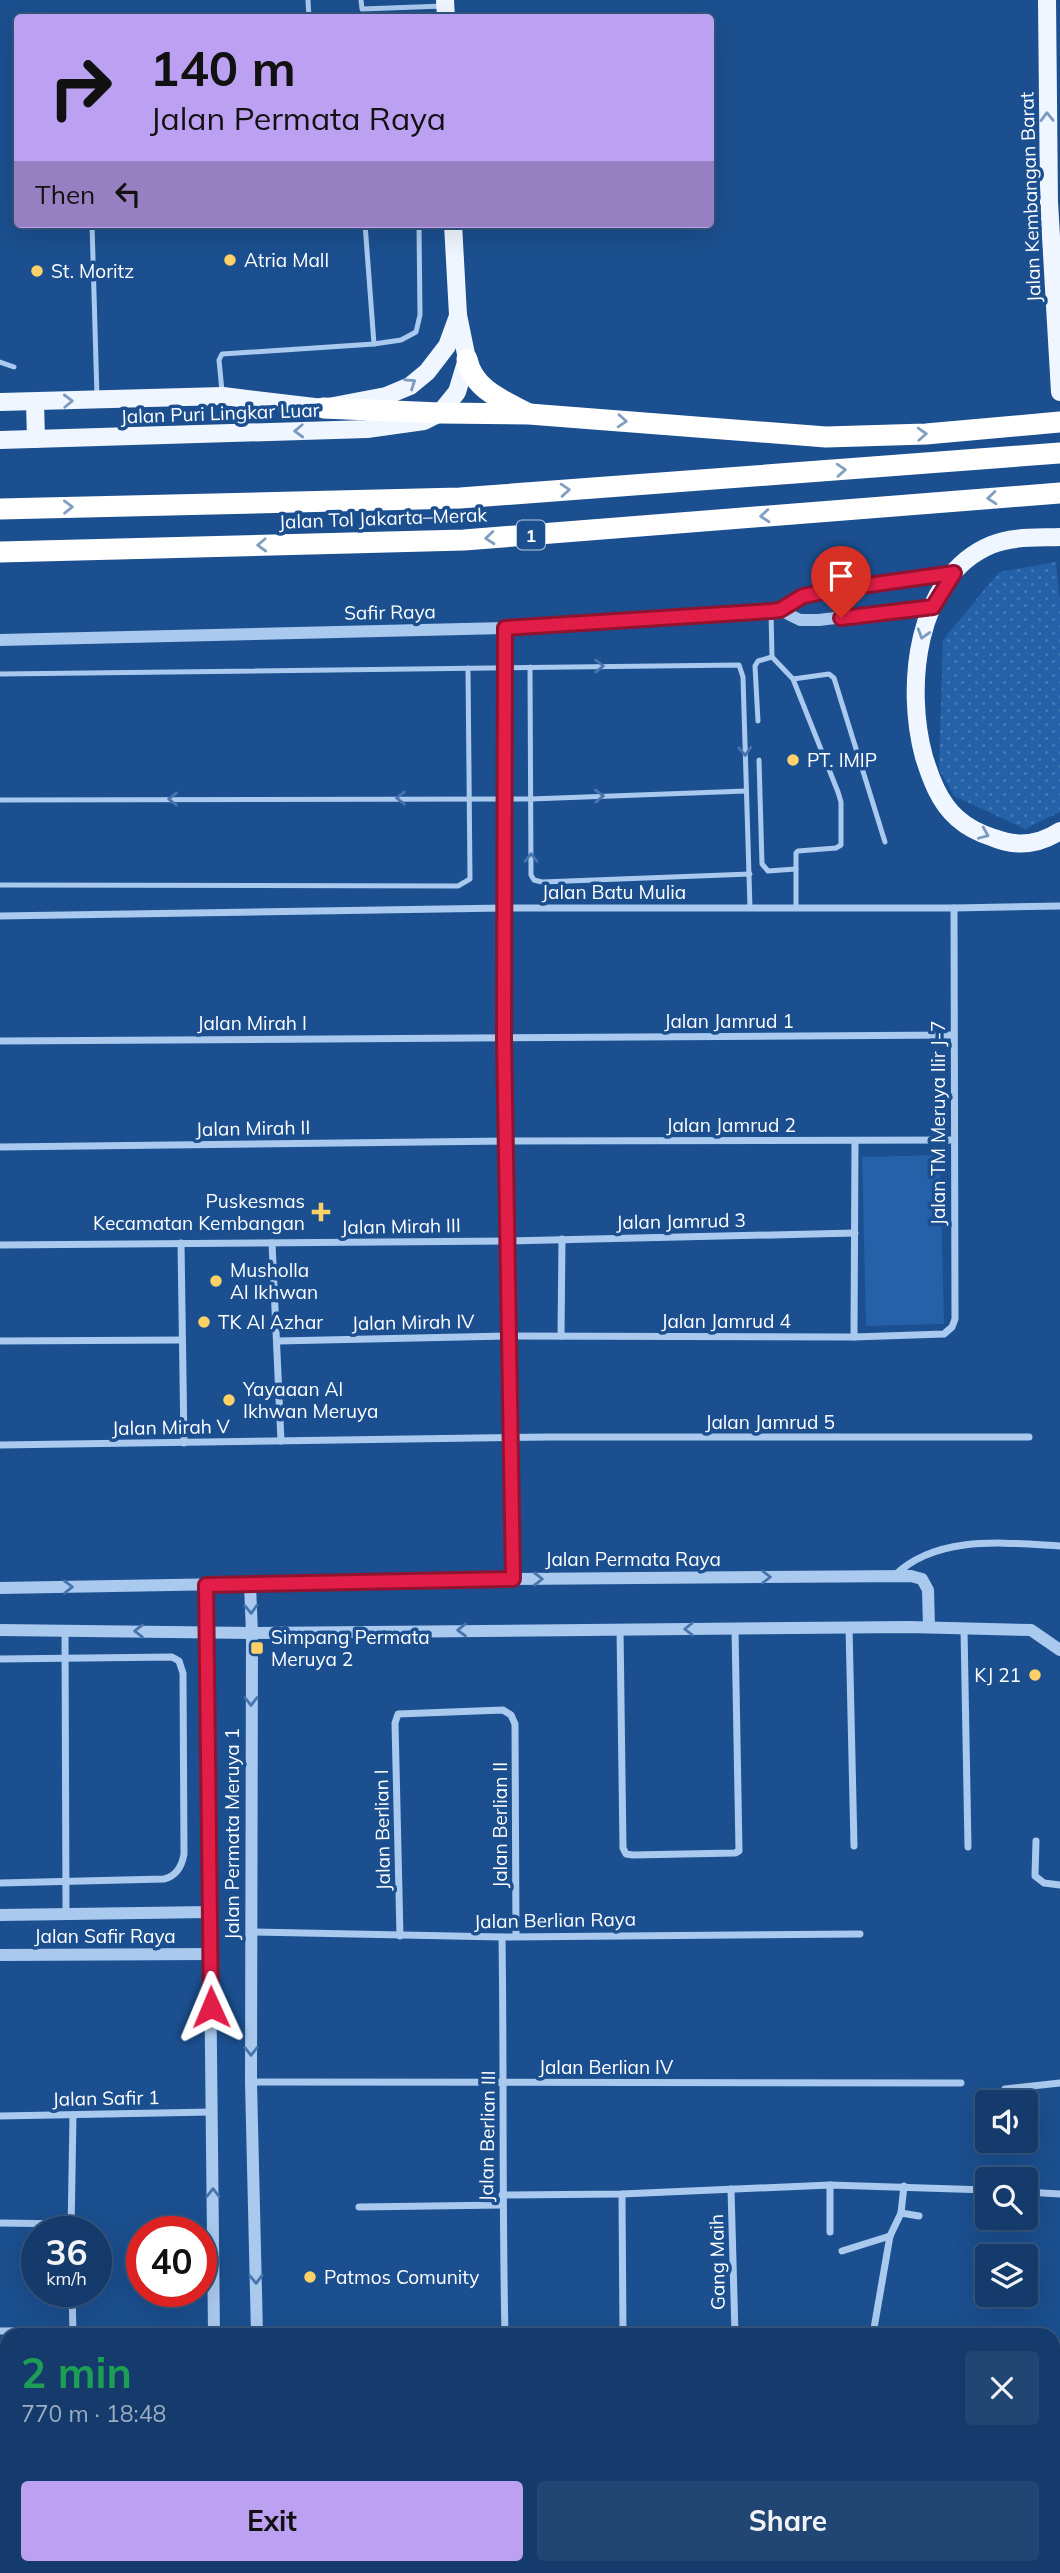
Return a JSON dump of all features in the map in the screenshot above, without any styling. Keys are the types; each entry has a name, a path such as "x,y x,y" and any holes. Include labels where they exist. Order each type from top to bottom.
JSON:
{"highway":[{"path":"467,359 475,380 488,391 529,414"},
{"path":"323,408 529,414 826,437 926,434 1060,422"},
{"name":"Jalan Tol Jakarta–Merak","path":"0,509 460,498 1060,453"},
{"name":"Jalan Tol Jakarta–Merak","path":"0,552 464,540 1060,493"}],"main road":[{"name":"Jalan Kembangan Barat","path":"1047,0 1049,202 1060,387"},
{"path":"440,413 457,392 467,359 458,315 453,228"},
{"name":"Jalan Puri Lingkar Luar","path":"0,402 223,396 323,408 386,396 410,386 427,372 447,346 458,315"},
{"path":"35,402 36,439"},
{"name":"Jalan Puri Lingkar Luar","path":"0,440 367,429 416,423 440,413"},
{"path":"1060,537 1011,540 993,544 974,554 954,573 933,607 924,630 916,658 914,696 921,745 938,793 962,822 982,834 1004,842 1035,843 1060,831"}],"street":[{"name":"Safir Raya","path":"776,611 803,596 954,573"},
{"name":"Safir Raya","path":"0,640 505,628 776,611 800,620 819,620 933,607"},
{"name":"Jalan Batu Mulia","path":"0,916 504,908 1060,906"},
{"path":"504,908 513,1579"},
{"name":"Jalan TM Meruya Ilir J-7","path":"944,1334 952,1327 955,1319 954,908"},
{"name":"Jalan Jamrud 1","path":"504,1038 953,1035"},
{"name":"Jalan Mirah I","path":"0,1041 504,1038"},
{"name":"Jalan Jamrud 2","path":"507,1141 954,1140"},
{"name":"Jalan Mirah II","path":"0,1147 507,1141"},
{"path":"854,1337 855,1141"},
{"name":"Jalan Jamrud 3","path":"508,1241 855,1233"},
{"path":"561,1336 562,1239"},
{"name":"Jalan Mirah III","path":"0,1245 508,1241"},
{"path":"181,1242 184,1443"},
{"path":"272,1243 281,1441"},
{"name":"Jalan Jamrud 4","path":"508,1336 854,1337 944,1334"},
{"name":"Jalan Mirah IV","path":"278,1340 508,1336"},
{"path":"0,1341 182,1340"},
{"name":"Jalan Jamrud 5","path":"510,1438 1029,1437"},
{"name":"Jalan Mirah V","path":"0,1445 510,1438"},
{"path":"894,1576 912,1560 943,1548 994,1543 1060,1546"},
{"name":"Jalan Permata Raya","path":"0,1588 513,1579 911,1576 922,1579 928,1590 929,1627"},
{"name":"Jalan Permata Meruya 1","path":"206,1585 214,2328"},
{"name":"Jalan Permata Meruya 1","path":"250,1585 251,2082 257,2328"},
{"path":"849,1627 854,1846"},
{"path":"0,1630 252,1633 929,1627 1031,1630 1060,1650"},
{"path":"65,1629 66,1915"},
{"path":"620,1629 623,1848 626,1854 735,1853 740,1847 735,1629"},
{"path":"964,1629 968,1847"},
{"path":"0,1660 172,1657 180,1661 183,1672 184,1854 182,1865 175,1875 164,1879 0,1883"},
{"name":"Jalan Berlian I","path":"400,1936 395,1723 398,1714 503,1710 511,1715"},
{"name":"Jalan Berlian II","path":"511,1715 515,1724 516,1936"},
{"path":"1036,1841 1035,1876 1044,1883 1060,1885"},
{"name":"Jalan Safir Raya","path":"0,1915 210,1912"},
{"name":"Jalan Berlian Raya","path":"251,1932 502,1937 860,1934"},
{"name":"Jalan Berlian III","path":"502,1937 505,2328"},
{"name":"Jalan Safir Raya","path":"0,1955 211,1954"},
{"name":"Jalan Berlian IV","path":"251,2082 961,2083"},
{"path":"1005,2089 1060,2083"},
{"name":"Jalan Safir 1","path":"0,2116 212,2112"},
{"path":"71,2216 73,2115"},
{"path":"502,2195 622,2194 830,2185 975,2189"},
{"path":"830,2185 830,2232"},
{"path":"874,2328 890,2236 901,2213 904,2186"},
{"name":"Gang Maih","path":"731,2189 735,2328"},
{"path":"1038,2193 1060,2194"},
{"path":"622,2194 623,2328"},
{"path":"359,2207 502,2205"},
{"path":"901,2213 919,2216"},
{"path":"0,2223 21,2224"},
{"path":"842,2251 890,2236"},
{"path":"72,2307 73,2328"}],"lane":[{"path":"361,0 362,14"},
{"path":"362,9 445,8"},
{"path":"92,228 97,400"},
{"path":"365,228 374,344"},
{"path":"223,396 219,360 222,354 374,344 401,340 416,332 420,316 419,228"},
{"path":"0,362 14,366"},
{"path":"776,611 772,657 793,679 838,792 842,840 841,845 836,848 798,850 796,908"},
{"path":"504,908 505,628"},
{"path":"758,721 755,666 758,661 772,657"},
{"path":"0,674 739,665 743,677 750,908"},
{"path":"530,667 531,875 534,880 542,882 750,874"},
{"path":"0,885 458,886 470,878 468,668"},
{"path":"793,679 829,674 834,678 885,842"},
{"path":"759,760 762,864 768,871 796,869"},
{"path":"0,800 531,799 746,791"}],"shaded area":[{"path":"1056,562 1060,603 1060,812 1025,829 954,796 939,769 943,640 999,572"},
{"path":"940,1155 944,1324 866,1326 862,1157"}],"place":[{"name":"Atria Mall","path":"230,260"},
{"name":"St. Moritz","path":"37,271"},
{"name":"PT. IMIP","path":"793,760"},
{"name":"Puskesmas Kecamatan Kembangan","path":"321,1212"},
{"name":"Musholla Al Ikhwan","path":"216,1281"},
{"name":"TK Al Azhar","path":"204,1322"},
{"name":"Yayaaan Al Ikhwan Meruya","path":"229,1400"},
{"name":"Simpang Permata Meruya 2","path":"257,1648"},
{"name":"KJ 21","path":"1035,1675"},
{"name":"Patmos Comunity","path":"310,2277"}],"route":[{"path":"211,2007 206,1585 513,1579 504,1038 505,628 780,610 803,596 848,587 954,573 933,607 841,618"}]}
